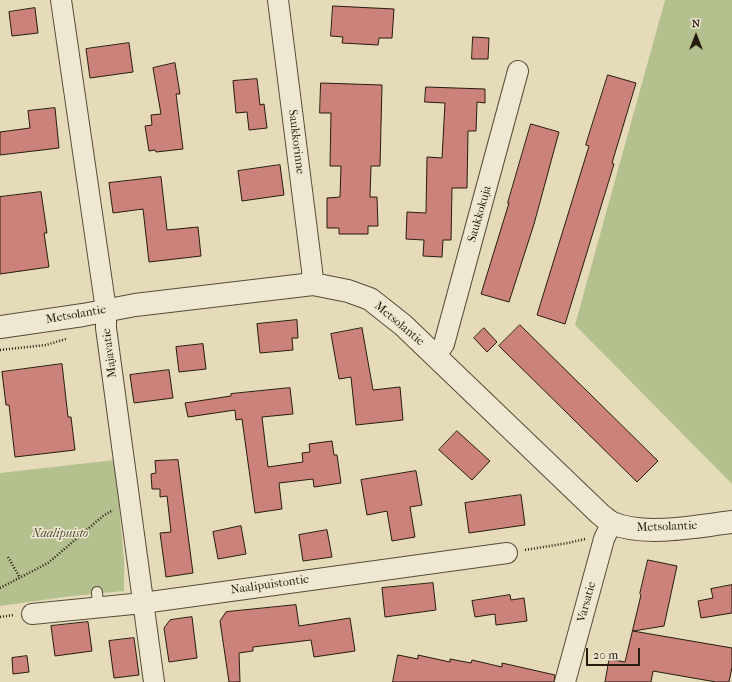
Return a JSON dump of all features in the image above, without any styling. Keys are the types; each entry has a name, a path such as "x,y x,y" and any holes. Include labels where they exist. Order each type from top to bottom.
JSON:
{"street":[{"name":"Majavatie","path":"61,0 106,310 106,328 154,682"},
{"name":"Saukkorinne","path":"278,0 313,284"},
{"name":"Saukkokuja","path":"436,356 444,344 518,71"},
{"name":"Metsolantie","path":"0,327 83,315 135,305 313,284 348,290 370,299 403,325 600,514 608,531 674,528 732,522"},
{"name":"Varsatie","path":"565,682 608,531"},
{"name":"Naalipuistontie","path":"32,614 97,600 143,603 507,553"}],"path":[{"path":"0,350 46,345 72,337"},
{"path":"0,588 48,563 103,516 129,500"},
{"path":"507,553 568,543 586,539 592,534 608,531"},
{"path":"8,557 20,578"}],"green space":[{"path":"665,0 732,0 732,484 575,325"},
{"name":"Naalipuisto","path":"115,460 124,560 124,591 72,596 0,606 0,473"}],"building":[{"path":"333,6 394,9 392,38 379,38 378,45 342,43 343,37 331,36"},
{"path":"35,8 38,33 12,36 9,12"},
{"path":"473,37 489,38 488,59 472,59"},
{"path":"129,43 133,72 90,78 86,49"},
{"path":"175,63 180,94 176,94 183,149 156,152 155,150 149,151 145,126 152,125 151,115 161,114 153,68"},
{"path":"608,75 636,83 612,163 614,164 565,324 537,315 589,146 586,145"},
{"path":"257,79 260,105 264,104 267,128 249,130 247,112 236,113 233,81"},
{"path":"321,83 382,85 380,166 371,166 370,197 377,197 378,226 368,226 368,234 339,234 339,228 327,228 327,198 340,197 341,166 330,166 331,113 320,113"},
{"path":"426,87 485,89 485,103 477,102 476,131 468,131 467,188 452,188 451,240 443,240 442,257 423,256 424,240 406,239 407,212 426,213 427,157 442,158 445,103 425,102"},
{"path":"55,108 59,148 0,155 0,132 30,128 28,111"},
{"path":"531,124 559,132 534,224 509,302 481,294"},
{"path":"280,165 284,195 242,201 238,171"},
{"path":"161,177 167,230 198,227 201,256 149,262 143,209 113,213 109,183"},
{"path":"41,192 47,233 44,233 49,267 0,274 0,197"},
{"path":"297,320 298,338 292,338 293,350 260,353 257,324"},
{"path":"520,325 658,461 637,482 499,346"},
{"path":"362,328 373,390 400,387 403,420 356,425 351,377 339,379 331,334"},
{"path":"484,328 497,342 487,352 474,338"},
{"path":"203,344 206,369 179,372 176,347"},
{"path":"62,364 68,417 71,417 75,450 15,457 9,405 6,405 2,372"},
{"path":"169,370 173,398 134,403 130,375"},
{"path":"290,388 293,414 262,417 268,467 303,462 302,453 310,452 309,444 332,441 334,455 337,455 341,483 314,487 313,479 279,483 282,509 255,513 242,419 236,420 235,410 188,417 185,403 231,396 231,394"},
{"path":"457,431 490,461 472,480 439,450"},
{"path":"178,460 193,573 166,577 160,533 171,532 167,496 160,497 160,489 152,489 151,474 156,473 155,461"},
{"path":"416,471 422,505 410,507 415,537 392,541 387,511 367,515 361,480"},
{"path":"521,495 525,525 469,533 465,503"},
{"path":"241,526 246,554 218,559 213,532"},
{"path":"327,530 332,557 303,561 299,535"},
{"path":"648,560 677,566 664,626 633,631 732,648 732,667 729,682 716,682 653,671 651,682 605,682 609,659 625,662"},
{"path":"433,583 436,610 385,617 382,588"},
{"path":"732,585 732,613 701,618 698,601 713,598 711,589"},
{"path":"510,595 511,600 524,598 527,621 496,625 495,614 475,617 472,601"},
{"path":"296,605 299,626 350,618 355,651 314,657 311,640 253,647 253,651 239,653 240,682 229,682 220,621 226,612"},
{"path":"192,617 197,658 169,662 164,628 170,620"},
{"path":"88,622 92,651 55,656 51,626"},
{"path":"134,638 139,675 114,678 109,641"},
{"path":"398,655 418,659 418,655 450,662 450,659 471,663 472,660 502,667 502,663 555,675 554,682 393,682"},
{"path":"27,656 29,672 13,674 12,658"}]}
